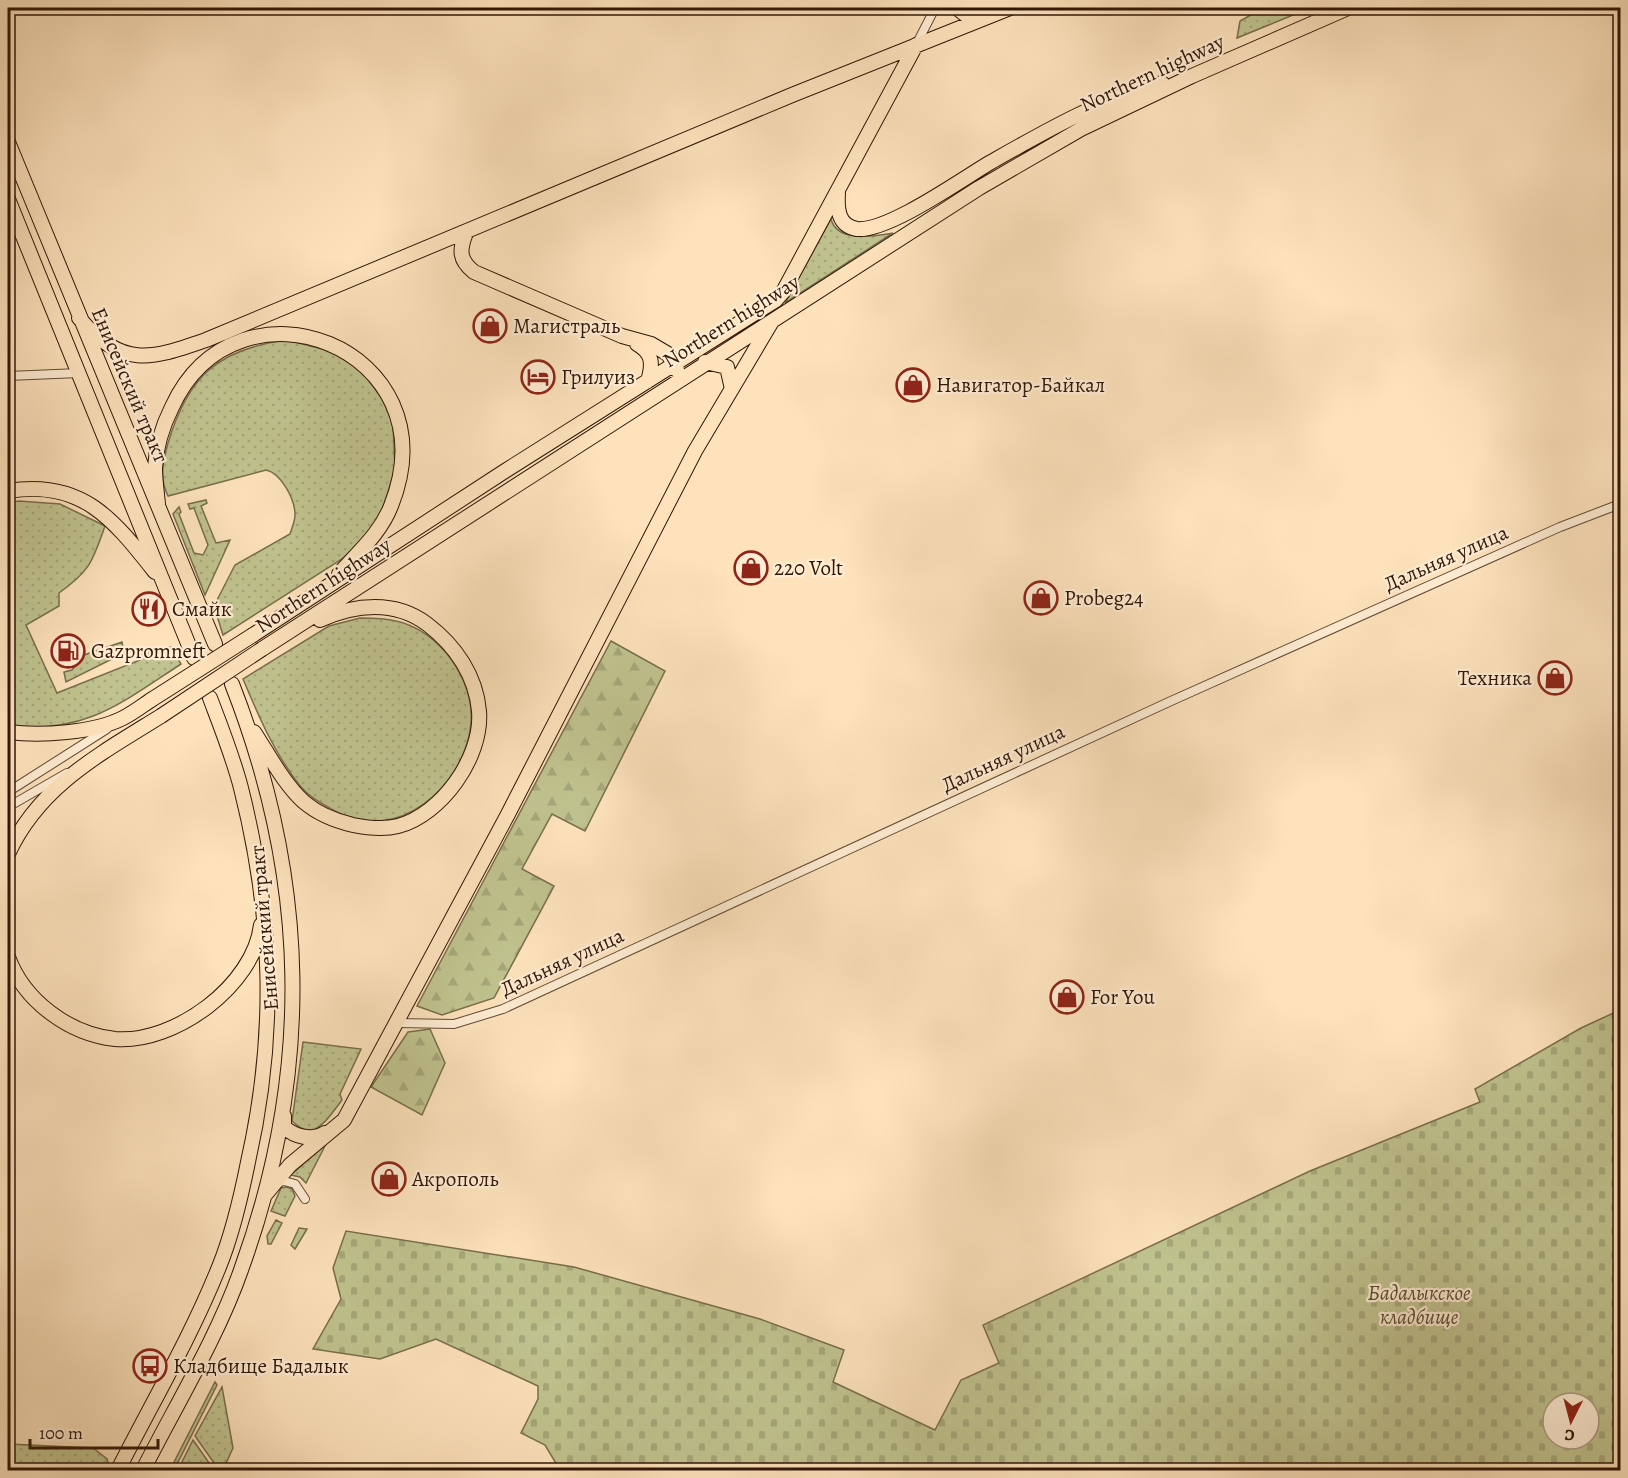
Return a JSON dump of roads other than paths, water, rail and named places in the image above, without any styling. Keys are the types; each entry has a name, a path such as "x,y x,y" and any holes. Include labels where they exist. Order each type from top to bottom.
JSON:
{"main road":[{"path":"957,8 967,16 987,17"},
{"path":"79,318 97,339 113,349 138,356 167,354 206,340 1010,8"},
{"name":"Northern highway","path":"79,766 161,716 681,377 979,188 1081,129 1192,76 1348,8"},
{"name":"Northern highway","path":"122,719 776,300 783,292 916,45"},
{"path":"838,191 839,217 845,224 856,229 885,225 993,161 1081,116 1137,89 1192,76"},
{"name":"Енисейский тракт","path":"8,142 215,645"},
{"name":"Енисейский тракт","path":"8,199 194,658"},
{"path":"466,233 460,247 461,256 464,264 474,272 622,336 651,344 668,354 681,377"},
{"path":"265,1195 295,1160 344,1120 599,639 654,527 772,321"},
{"path":"158,504 155,468 161,438 180,389 194,371 229,347 254,338 302,335 324,340 347,352 372,371 389,396 400,421 402,453 399,481 391,506 378,531 327,587"},
{"path":"622,336 649,353 652,362 648,381"},
{"path":"705,362 727,367 732,389"},
{"path":"8,491 34,488 56,490 83,499 106,513 165,585"},
{"path":"245,717 303,801 336,820 373,829 397,827 420,817 441,800 466,764 476,740 479,714 468,670 441,635 423,621 398,610 361,606 341,610 275,641"},
{"name":"Енисейский тракт","path":"143,1470 241,1272 265,1195 284,1112 294,1025 292,960 280,850 263,777 245,717 232,684"},
{"name":"Енисейский тракт","path":"118,1470 204,1301 230,1239 257,1123 268,1032 268,951 263,902 241,787 210,698"},
{"path":"8,732 59,732 122,719"},
{"path":"8,854 28,818 79,766"},
{"path":"8,957 23,986 45,1009 68,1024 92,1034 116,1039 144,1036 191,1018 226,992 253,956 259,939 263,902"},
{"path":"284,1112 284,1127 308,1137 318,1137 344,1120"},
{"path":"183,1344 202,1354"}],"street":[{"path":"916,45 935,8"},
{"path":"8,376 79,373"},
{"name":"Дальняя улица","path":"397,1023 454,1024 503,1009 1171,701 1538,537 1620,504"},
{"name":"Northern highway","path":"8,792 122,719"},
{"name":"Northern highway","path":"8,807 79,766"},
{"path":"274,1183 284,1180 295,1184 305,1199"}],"place":[{"name":"Магистраль","path":"490,326"},
{"name":"Грилуиз","path":"538,377"},
{"name":"Навигатор-Байкал","path":"913,385"},
{"name":"220 Volt","path":"751,568"},
{"name":"Probeg24","path":"1041,598"},
{"name":"Смайк","path":"149,609"},
{"name":"Gazpromneft","path":"68,651"},
{"name":"Техника","path":"1555,678"},
{"name":"For You","path":"1067,997"},
{"name":"Акрополь","path":"389,1179"},
{"name":"Кладбище Бадалык","path":"150,1366"}],"park label":[{"name":"Бадалыкское кладбище","path":"1419,1305"}]}
